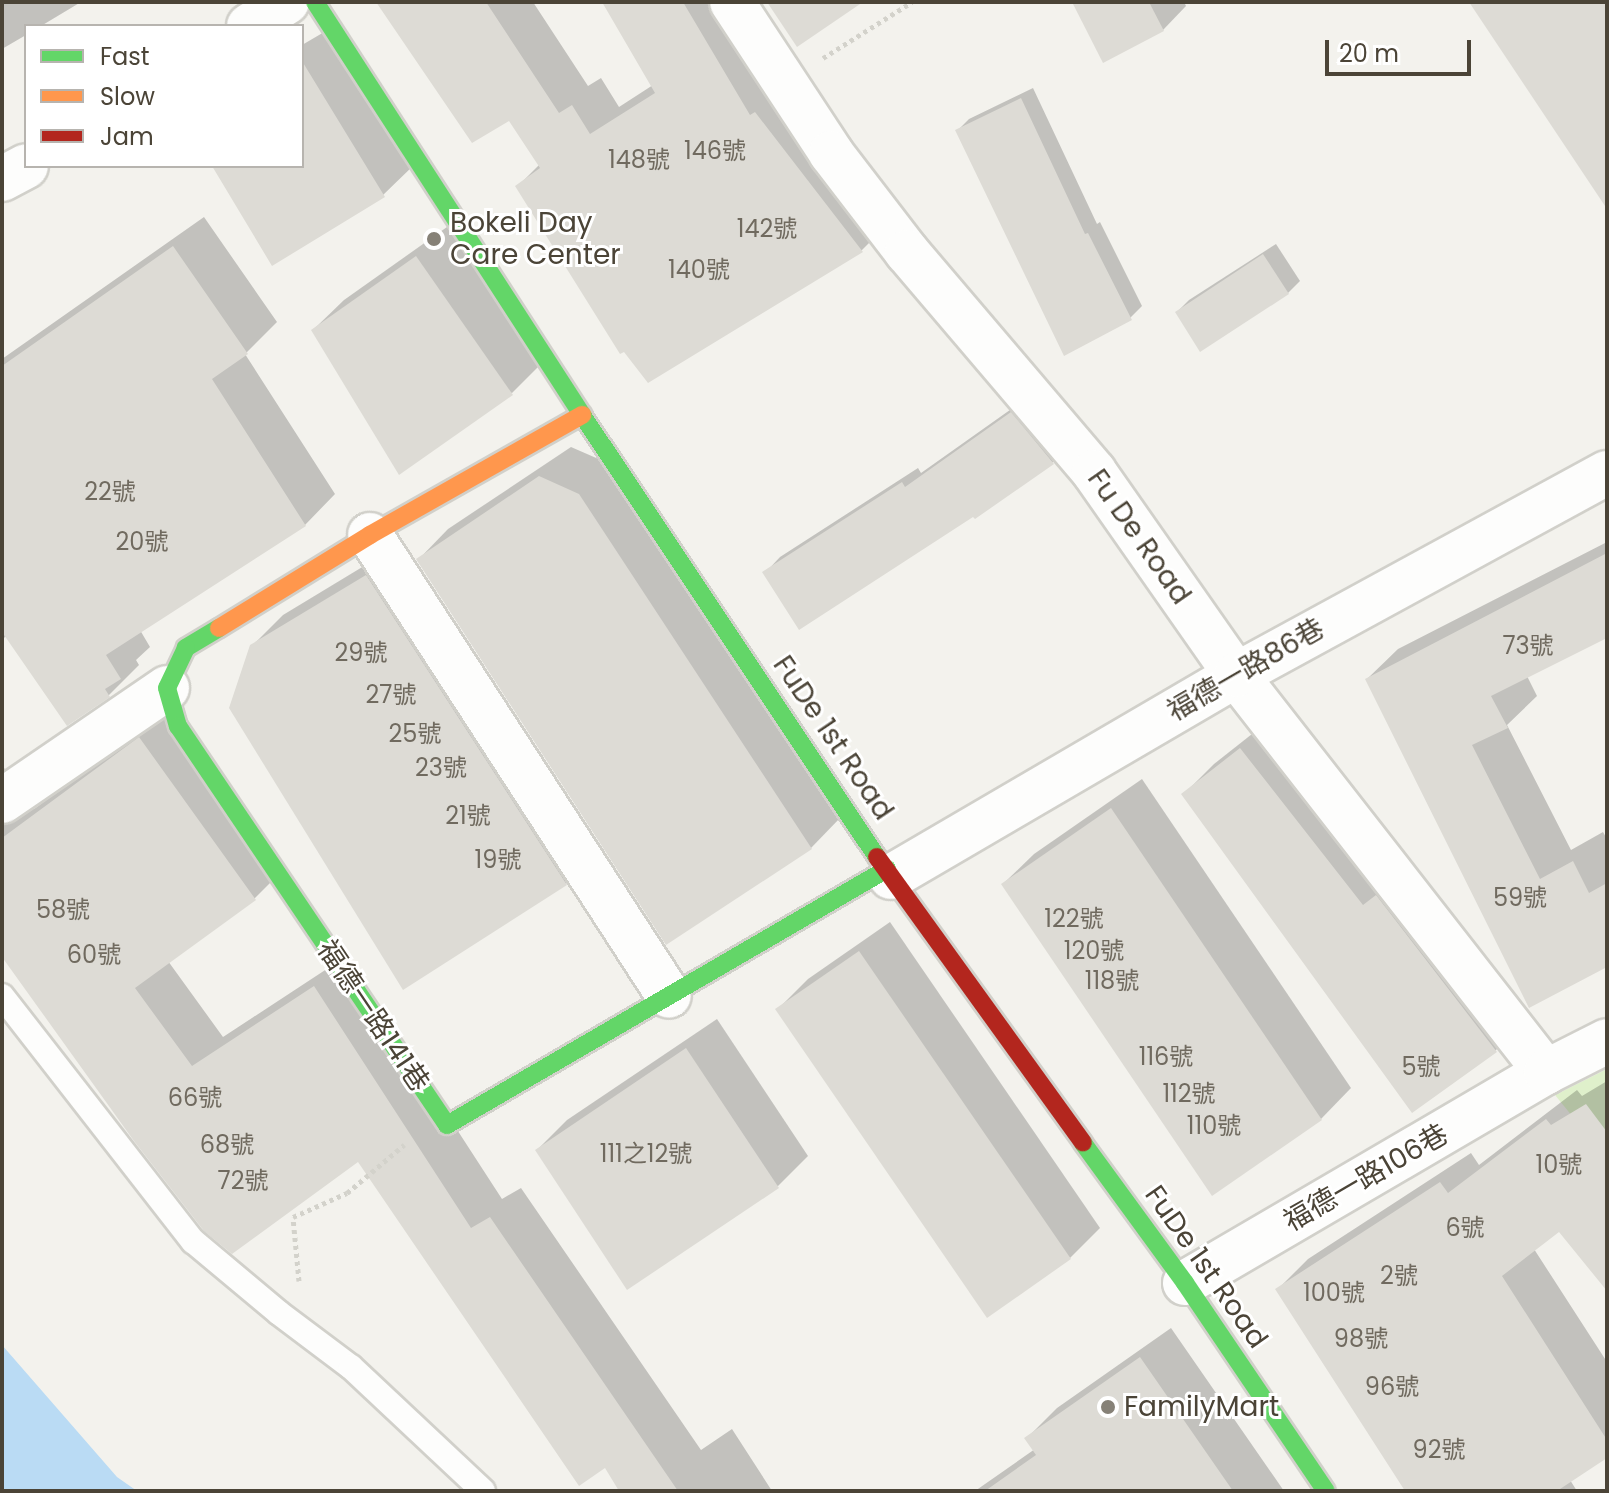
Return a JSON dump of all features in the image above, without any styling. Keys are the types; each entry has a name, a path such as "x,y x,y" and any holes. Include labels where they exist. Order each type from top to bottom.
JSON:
{"street":[{"path":"252,24 287,2"},
{"name":"FuDe 1st Road","path":"315,2 582,415 889,873 1185,1283 1326,1491"},
{"name":"Fu De Road","path":"732,2 831,153 907,252 1094,472 1236,675 1546,1072"},
{"path":"2,179 24,167"},
{"path":"2,801 167,688 186,648 370,535 582,415"},
{"name":"福德一路86巷","path":"889,873 1236,675 1607,473"},
{"path":"370,535 669,996"},
{"name":"福德一路141巷","path":"167,688 178,726 447,1125 889,873"},
{"path":"1546,1072 1607,1041"},
{"name":"福德一路106巷","path":"1185,1283 1546,1072"}],"lane":[{"path":"2,996 193,1241 288,1320 351,1367 483,1491"}],"path":[{"path":"785,82 912,2"},
{"path":"288,1320 299,1283 293,1217 347,1193 402,1150 412,1131 437,1110"}],"green space":[{"path":"1607,1069 1607,1159 1555,1095"}],"water":[{"path":"2,1345 117,1477 137,1491 2,1491"}],"building":[{"path":"376,2 486,2 559,113 572,105 590,134 655,93 602,2 683,2 750,115 755,112 863,252 648,383 624,352 620,354 515,186 540,168 509,121 472,143"},
{"path":"767,2 863,2 797,47"},
{"path":"1072,2 1149,2 1164,31 1103,63"},
{"path":"1469,2 1607,2 1607,209"},
{"path":"304,64 385,197 272,266 213,168 304,168"},
{"path":"1021,98 1085,234 1088,233 1132,320 1064,356 955,130"},
{"path":"173,246 248,354 212,379 306,526 106,655 121,679 105,689 110,697 67,726 2,632 2,366"},
{"path":"1263,254 1289,294 1200,352 1175,312"},
{"path":"416,256 513,395 399,475 311,330"},
{"path":"1011,412 1054,464 975,519 973,517 799,630 762,572 902,482 905,487"},
{"path":"539,476 579,494 812,849 666,945 416,559"},
{"path":"1607,553 1607,638 1491,696 1508,728 1472,745 1540,879 1573,861 1589,893 1607,883 1607,967 1529,1008 1365,679"},
{"path":"366,575 567,885 403,990 229,708 250,645"},
{"path":"139,737 256,900 135,988 192,1066 314,986 471,1228 490,1217 678,1491 619,1491 605,1468 579,1486 358,1162 232,1254 204,1231 134,1141 2,957 2,838"},
{"path":"1240,748 1363,905 1376,895 1497,1052 1412,1113 1181,794"},
{"path":"1111,808 1322,1120 1212,1196 1001,884"},
{"path":"859,951 1071,1259 987,1318 775,1009"},
{"path":"686,1048 779,1188 627,1290 535,1150"},
{"path":"1586,1104 1607,1132 1607,1291 1559,1232 1502,1276 1607,1440 1607,1458 1557,1491 1405,1491 1275,1289 1440,1182 1448,1193 1546,1119 1551,1125"},
{"path":"1140,1357 1233,1491 985,1491 1036,1455 1024,1438"}],"traffic: fast":[{"path":"315,2 582,415 877,857"},
{"path":"219,628 186,648 167,688 178,726 447,1125 887,869"},
{"path":"1083,1143 1185,1283 1326,1491"}],"traffic: slow":[{"path":"219,628 370,535 582,415"}],"traffic: jam":[{"path":"877,857 1083,1143"}],"place":[{"name":"Bokeli Day Care Center","path":"434,239"},
{"name":"FamilyMart","path":"1108,1407"}]}
